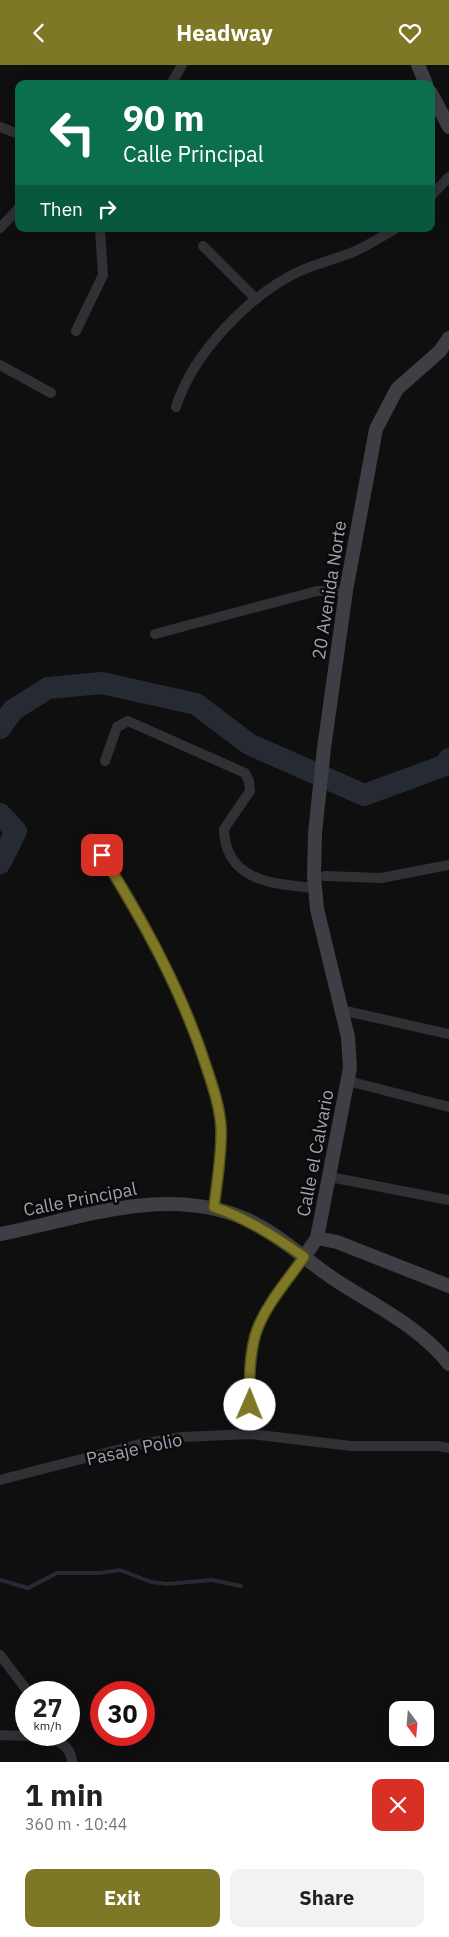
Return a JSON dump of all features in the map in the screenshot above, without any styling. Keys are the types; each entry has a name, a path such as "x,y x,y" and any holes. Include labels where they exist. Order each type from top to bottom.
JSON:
{"street":[{"path":"173,80 182,65"},
{"path":"418,65 424,80"},
{"path":"435,101 449,127"},
{"path":"0,127 15,133"},
{"path":"435,193 449,177"},
{"path":"0,228 15,212"},
{"path":"76,331 103,275 100,232"},
{"path":"176,407 182,388 200,358 256,299 298,273 358,250 389,232"},
{"path":"203,246 256,299"},
{"name":"20 Avenida Norte","path":"318,880 315,833 324,748 346,591 376,429 397,389 440,351 449,338"},
{"path":"0,365 51,393"},
{"path":"155,634 317,591 346,591"},
{"path":"105,761 118,727 128,721 244,773 249,781 250,791 224,829 226,843 232,856 242,869 258,879 381,878 449,865"},
{"path":"91,838 145,927 192,1024 201,1050 212,1084 221,1127 214,1207"},
{"name":"Calle el Calvario","path":"304,1257 317,1238 348,1081 350,1053 317,909 318,880"},
{"path":"341,1010 449,1034"},
{"path":"348,1081 449,1107"},
{"path":"330,1177 449,1200"},
{"name":"Calle Principal","path":"0,1235 122,1207 150,1204 214,1207 264,1229 304,1257"},
{"path":"317,1238 336,1241 449,1287"},
{"path":"251,1434 251,1356 255,1335 270,1307 304,1257 410,1328 449,1364"},
{"name":"Pasaje Polio","path":"0,1480 163,1439 251,1434 351,1446 438,1446 449,1448"},
{"path":"0,1655 20,1681"},
{"path":"0,1735 15,1736"},
{"path":"65,1746 72,1762"}],"waterway":[{"path":"0,728 13,710 48,688 102,683 196,704 249,744 364,795 446,765 449,759"},
{"path":"0,814 16,831 0,863"},
{"path":"0,1580 28,1588 57,1573 100,1573 120,1570 151,1582 167,1584 212,1580 241,1586"}],"route":[{"path":"102,855 134,905 192,1024 212,1084 221,1127 214,1207 264,1229 304,1257 270,1307 255,1335 251,1356 250,1405"}]}
